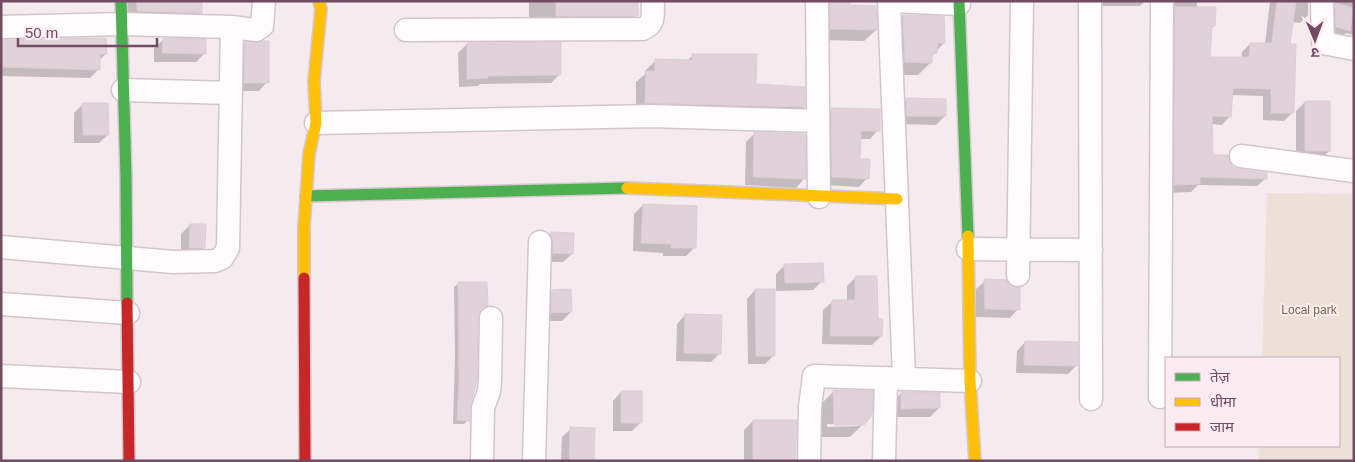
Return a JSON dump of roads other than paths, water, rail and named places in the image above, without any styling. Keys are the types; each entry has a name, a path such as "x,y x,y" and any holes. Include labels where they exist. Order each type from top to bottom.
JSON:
{"street":[{"path":"121,1 128,313 129,461"},
{"path":"1,27 121,24 232,27 256,30 260,29 264,21 264,1"},
{"path":"305,461 304,227 309,154 316,123 314,81 321,10 319,1"},
{"path":"406,30 643,29 650,26 652,22 653,1"},
{"path":"817,1 819,197"},
{"path":"884,461 895,378 896,199 891,1 959,3 968,249 970,381 975,461"},
{"path":"1018,275 1022,1"},
{"path":"1090,1 1091,398"},
{"path":"1160,397 1162,1"},
{"path":"1322,1 1323,43 1354,49"},
{"path":"1,247 173,262 215,261 222,258 228,248 232,27"},
{"path":"124,90 231,93"},
{"path":"316,123 651,116 818,121"},
{"path":"1241,156 1353,171 1354,165"},
{"path":"306,196 647,188 896,199"},
{"path":"534,461 540,242"},
{"path":"968,249 1091,250"},
{"path":"1,304 128,313"},
{"path":"482,461 482,408 489,391 491,318"},
{"path":"1,376 128,382"},
{"path":"809,461 810,408 814,376 970,381"}],"park label":[{"name":"Local park","path":"1309,310"}]}
